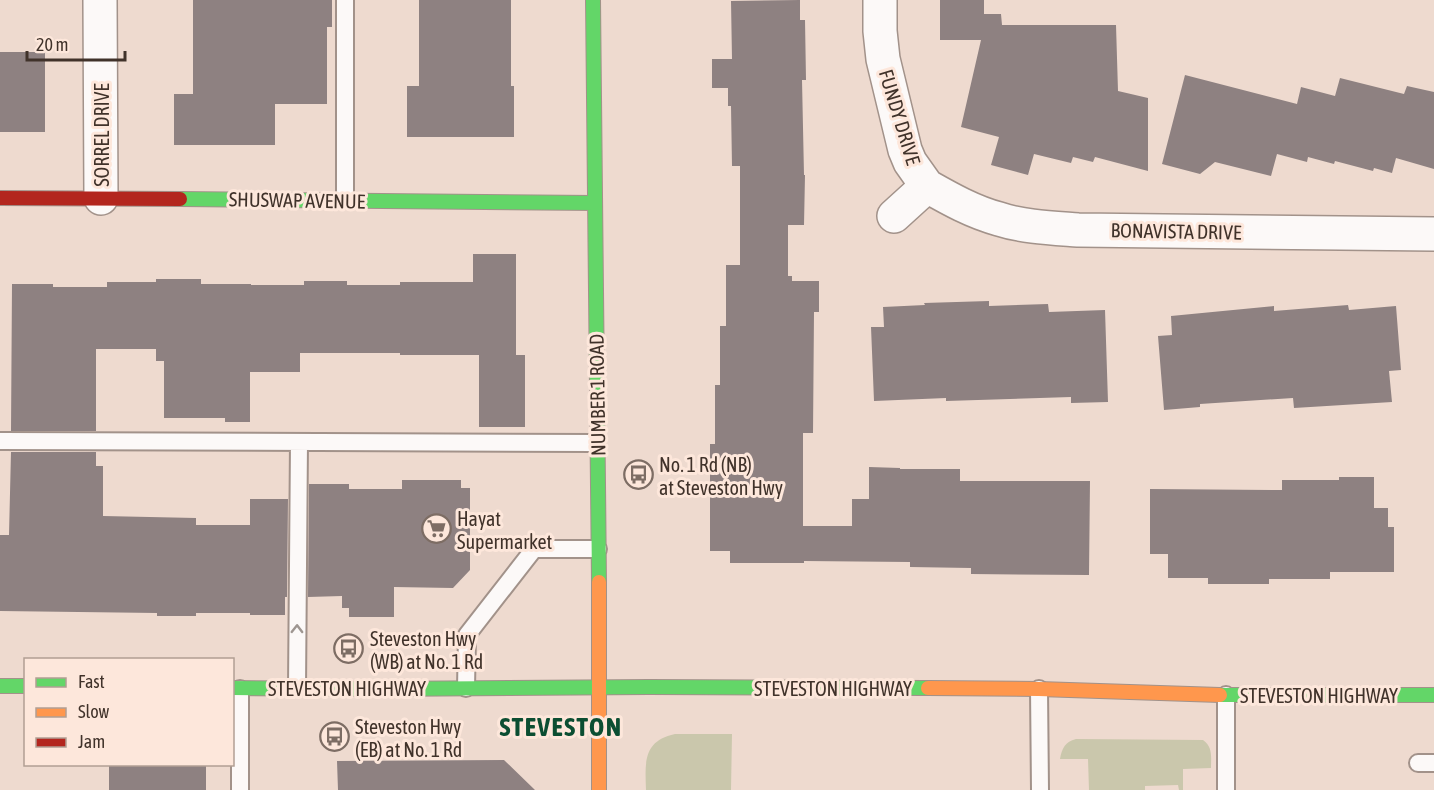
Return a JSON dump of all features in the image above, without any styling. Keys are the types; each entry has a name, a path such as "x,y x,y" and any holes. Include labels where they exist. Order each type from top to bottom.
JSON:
{"main road":[{"name":"NUMBER 1 ROAD","path":"593,0 599,790"},
{"name":"SHUSWAP AVENUE","path":"0,198 595,203"},
{"path":"0,686 24,686"},
{"name":"STEVESTON HIGHWAY","path":"236,688 1039,689 1226,695 1434,695"}],"street":[{"name":"SORREL DRIVE","path":"100,0 101,198"},
{"name":"FUNDY DRIVE","path":"880,0 883,59 905,150 913,168 927,186 894,216"},
{"name":"BONAVISTA DRIVE","path":"927,186 1000,220 1038,227 1078,230 1434,234"}],"lane":[{"path":"345,0 345,200"},
{"path":"0,441 597,442"},
{"path":"297,688 299,442"},
{"path":"466,688 467,635 534,549 598,549"},
{"path":"236,688 240,790"},
{"path":"1039,689 1040,790"},
{"path":"1226,695 1226,790"}],"shaded area":[{"path":"675,734 732,734 731,790 646,790 646,762 651,747 665,737"},
{"path":"1076,739 1203,740 1210,749 1211,768 1183,769 1183,790 1179,790 1178,785 1145,786 1145,790 1089,790 1088,759 1060,759 1065,746"}],"building":[{"path":"193,0 332,0 332,27 327,27 327,104 275,104 275,145 174,145 174,94 193,94"},
{"path":"419,0 511,0 511,86 514,86 514,137 407,137 407,86 419,86"},
{"path":"800,0 800,20 805,20 806,80 802,80 804,225 788,225 788,276 792,276 792,281 819,281 819,312 814,312 813,433 803,433 803,526 852,526 852,499 869,499 869,467 960,469 960,481 1090,481 1089,575 971,574 971,568 910,567 910,562 730,563 730,551 710,551 710,444 715,444 715,385 720,385 720,326 726,326 726,265 740,265 740,166 732,166 731,106 728,106 728,88 712,88 712,59 732,59 731,1"},
{"path":"940,0 984,0 984,14 1001,14 1002,25 1116,25 1118,91 1148,98 1148,171 1095,157 1093,162 1073,157 1071,163 1034,154 1028,175 991,165 999,137 961,127 981,40 940,40"},
{"path":"0,52 45,52 45,132 0,132"},
{"path":"1185,75 1297,104 1301,87 1335,96 1340,78 1404,94 1407,86 1434,92 1434,169 1396,158 1392,173 1374,168 1373,171 1335,161 1334,164 1308,157 1307,162 1277,154 1271,176 1215,162 1200,174 1162,164"},
{"path":"473,254 516,254 516,355 525,355 525,427 479,427 479,355 300,353 300,372 250,372 250,422 225,422 225,418 164,418 164,361 156,361 156,349 96,349 96,431 11,431 12,284 107,287 107,282 156,282 156,279 201,279 201,284 251,285 304,285 304,281 347,281 347,285 473,282"},
{"path":"989,301 989,306 1048,304 1049,312 1105,310 1108,402 1071,403 1071,397 874,401 871,327 884,327 883,307"},
{"path":"1348,305 1349,310 1396,306 1401,370 1389,371 1392,402 1294,408 1293,398 1200,404 1200,407 1164,410 1158,336 1172,335 1171,316 1274,306 1274,311"},
{"path":"11,452 96,452 96,466 103,466 103,516 196,518 196,525 250,525 250,499 288,499 285,615 196,613 196,616 157,616 157,613 0,611 0,535 9,535"},
{"path":"1339,477 1374,477 1374,508 1388,508 1388,527 1394,527 1394,572 1330,572 1330,579 1269,579 1269,584 1208,584 1208,578 1168,578 1168,554 1150,554 1150,489 1282,490 1282,480 1339,480"},
{"path":"402,480 461,480 461,488 470,488 470,570 453,588 394,587 394,617 349,617 349,608 342,608 342,596 308,597 309,484 349,484 349,489 402,489"},
{"path":"504,760 535,790 338,790 337,761"},
{"path":"109,766 206,766 206,790 109,790"}],"traffic: fast":[{"path":"593,0 599,582"},
{"path":"180,199 595,203"},
{"path":"0,686 24,686"},
{"path":"234,688 928,688"},
{"path":"1220,695 1434,695"}],"traffic: slow":[{"path":"599,582 599,790"},
{"path":"928,688 1220,695"}],"traffic: jam":[{"path":"0,198 180,199"}],"place":[{"name":"No. 1 Rd (NB) at Steveston Hwy","path":"638,475"},
{"name":"Hayat Supermarket","path":"436,529"},
{"name":"Steveston Hwy (WB) at No. 1 Rd","path":"349,649"},
{"name":"Steveston Hwy (EB) at No. 1 Rd","path":"334,737"}],"district":[{"name":"STEVESTON","path":"561,727"}]}
